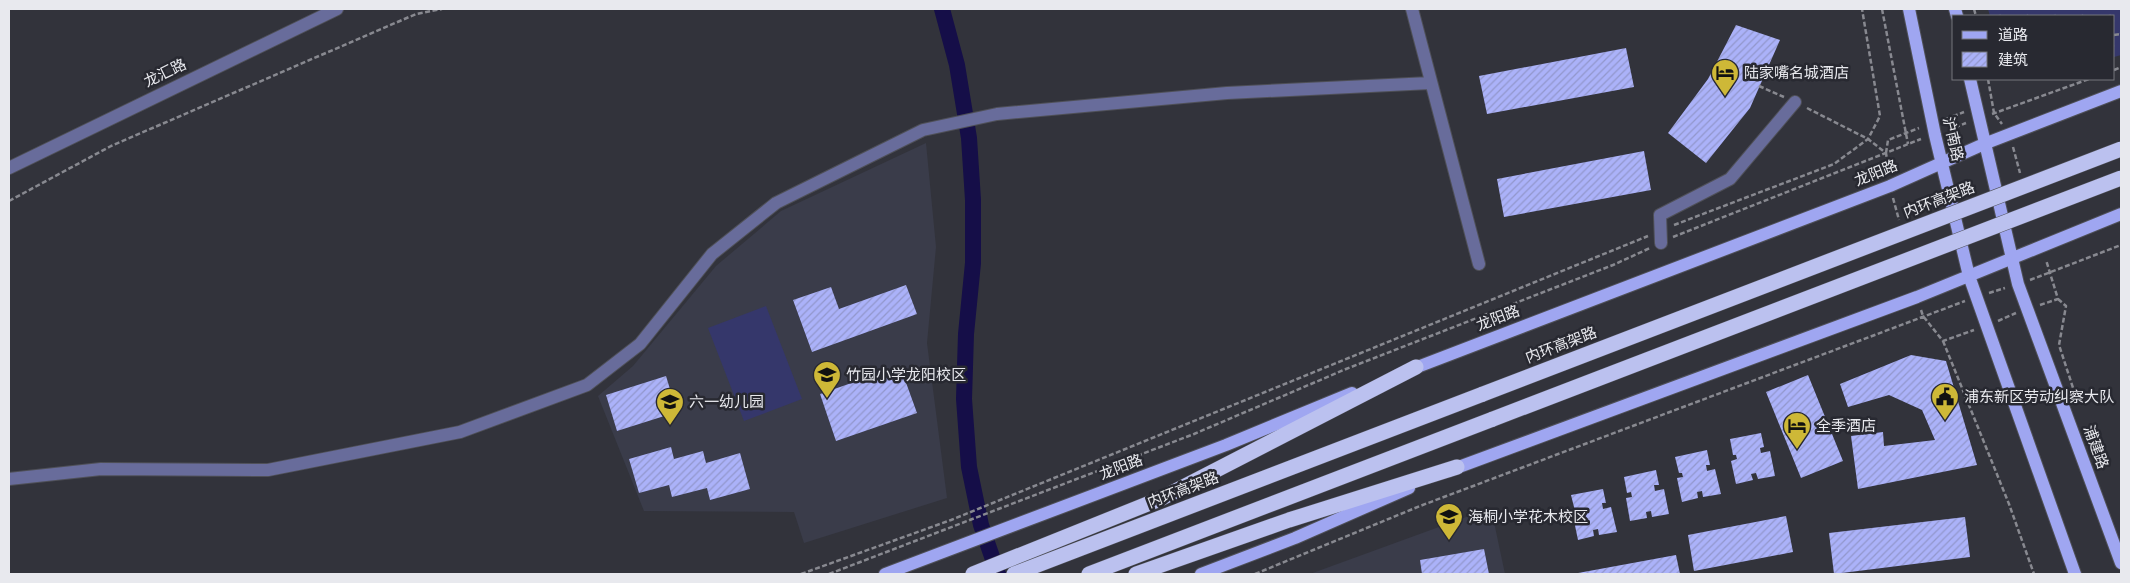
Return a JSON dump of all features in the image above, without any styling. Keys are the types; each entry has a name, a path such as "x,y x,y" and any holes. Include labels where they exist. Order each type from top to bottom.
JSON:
{"highway":[{"name":"内环高架路","path":"1014,574 2121,149"},
{"path":"1089,574 2121,178"},
{"path":"973,574 1160,499 1416,367"},
{"path":"1136,574 1289,520 1457,467"}],"main road":[{"name":"沪南路","path":"1909,9 1935,135 1969,276"},
{"name":"沪南路","path":"1970,80 2011,257"},
{"name":"龙阳路","path":"886,574 1226,445 1416,367 1890,186 1984,144 2121,91"},
{"path":"1201,574 1295,538 1457,467 1969,276 2011,257 2121,214"},
{"name":"浦建路","path":"2011,257 2018,284 2121,563"},
{"path":"1969,276 2075,574"}],"street":[{"name":"龙汇路","path":"9,168 337,9"},
{"path":"1412,9 1478,264"},
{"path":"9,479 101,470 268,470 460,432 587,385 640,344 712,254 776,203 923,130 997,114 1227,93 1430,83"},
{"path":"1660,237 1660,215 1730,178 1795,102"}],"path":[{"path":"9,200 111,146 416,14 442,9"},
{"path":"829,574 1237,417 1346,369 1613,265 1660,237 1834,164 1868,139 1880,116 1862,9"},
{"path":"1882,9 1908,144"},
{"path":"1988,80 1994,113"},
{"path":"801,574 951,520 1660,237 1978,118 2086,80"},
{"path":"1255,574 1420,506 1950,305 2018,284 2121,245"},
{"path":"2058,299 2066,306 2059,345 2081,411"},
{"path":"1944,342 2009,504 2034,574"}],"shaded area":[{"name":"竹园小学龙阳校区","path":"926,143 936,247 927,343 947,498 804,543 794,512 644,511 598,396 633,366 716,266 781,211"},
{"name":"海桐小学花木校区","path":"1491,508 1505,574 1310,574"}],"green space":[{"path":"1988,9 2121,9 2121,55 2115,57 2115,15 1990,15"},
{"path":"766,306 802,399 744,421 708,328"}],"building":[{"name":"陆家嘴名城酒店","path":"1736,25 1780,40 1750,108 1706,163 1668,133 1708,79"},
{"path":"1626,48 1634,87 1487,114 1479,76"},
{"path":"1644,151 1651,190 1504,217 1497,179"},
{"path":"906,285 917,314 812,352 793,300 831,287 839,309"},
{"name":"浦东新区劳动纠察大队","path":"1911,355 1946,361 1977,465 1858,489 1851,436 1883,432 1884,446 1935,440 1922,410 1889,395 1848,407 1840,384"},
{"path":"900,366 917,413 836,441 820,394"},
{"path":"1808,375 1843,461 1801,478 1766,392"},
{"path":"666,376 677,412 617,431 606,395"},
{"path":"1761,433 1764,447 1760,448 1761,453 1770,451 1775,476 1758,479 1756,473 1751,474 1753,480 1736,484 1731,461 1737,459 1736,455 1733,455 1730,439"},
{"path":"671,447 674,459 703,451 706,463 740,453 750,489 710,500 707,488 672,497 669,485 639,493 629,459"},
{"path":"1707,450 1710,465 1706,465 1707,471 1715,469 1721,494 1703,497 1702,491 1697,492 1698,498 1682,502 1677,478 1683,477 1682,473 1679,473 1675,457"},
{"path":"1656,470 1659,485 1654,485 1655,491 1664,489 1669,514 1652,517 1651,511 1646,512 1647,518 1630,521 1626,498 1632,497 1631,492 1627,493 1624,477"},
{"path":"1603,489 1606,503 1602,503 1603,509 1611,507 1617,532 1599,535 1598,529 1593,530 1594,536 1578,540 1573,516 1579,515 1578,510 1575,511 1571,495"},
{"path":"1786,516 1793,552 1694,571 1688,535"},
{"path":"1965,517 1970,557 1834,574 1829,533"},
{"path":"1484,549 1489,574 1422,574 1420,560"},
{"path":"1676,555 1680,574 1578,574 1578,573"}],"waterway":[{"path":"942,9 957,65 969,138 973,200 973,263 966,334 964,399 969,467 981,525 998,574"}],"place":[{"name":"陆家嘴名城酒店","path":"1725,97"},
{"name":"竹园小学龙阳校区","path":"827,399"},
{"name":"浦东新区劳动纠察大队","path":"1945,421"},
{"name":"六一幼儿园","path":"670,426"},
{"name":"全季酒店","path":"1797,450"},
{"name":"海桐小学花木校区","path":"1449,541"}]}
